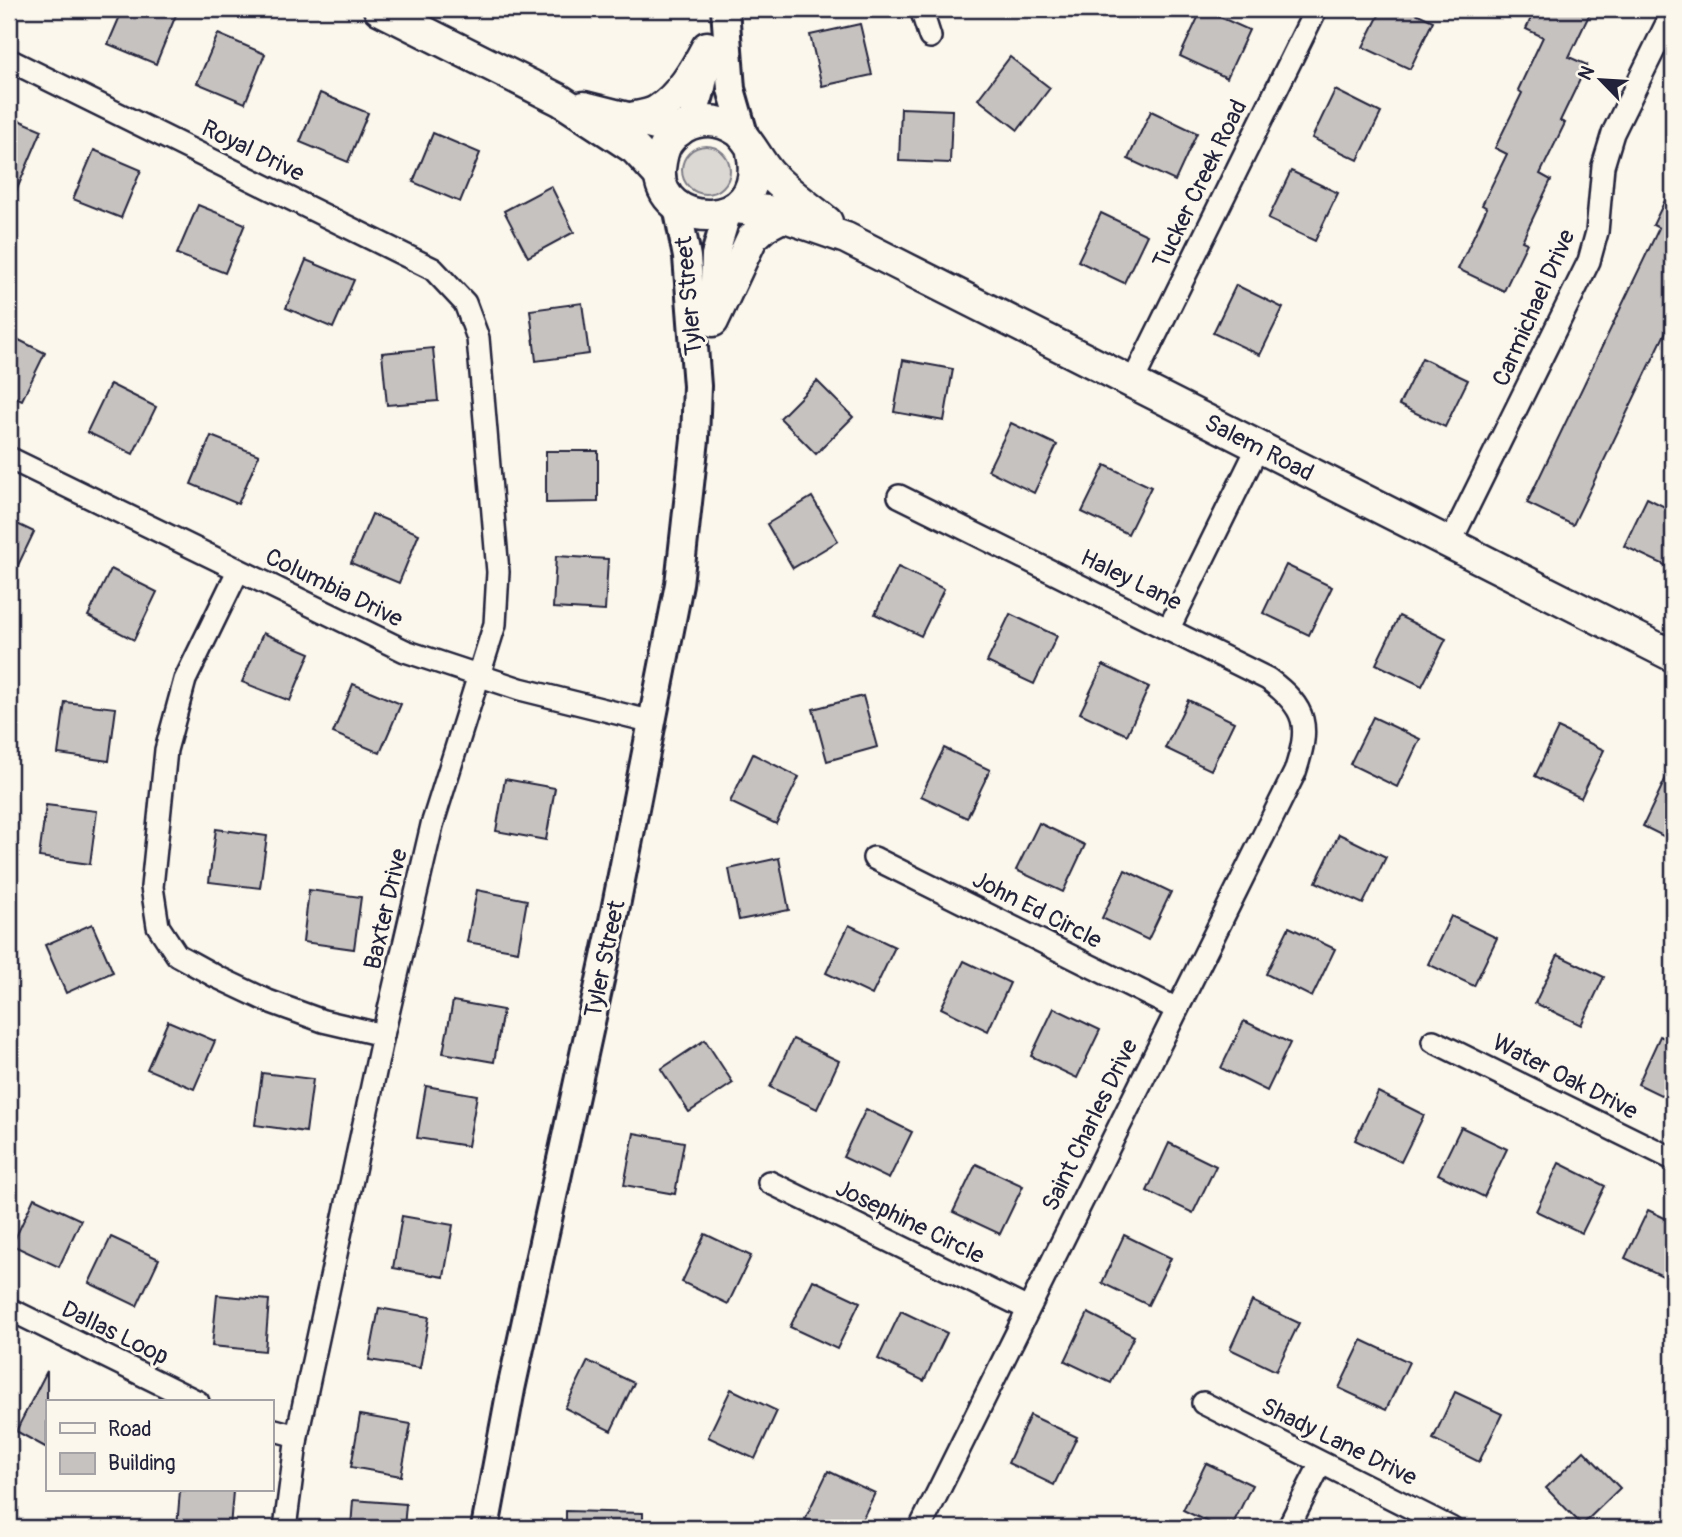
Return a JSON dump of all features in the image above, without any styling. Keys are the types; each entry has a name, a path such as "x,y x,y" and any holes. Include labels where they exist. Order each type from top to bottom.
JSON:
{"main road":[{"path":"379,9 561,100 635,149 660,176 669,197 677,206 690,213 705,216 731,210 746,198 753,184 755,168 749,147 727,124 701,121 684,128 667,145 661,158 660,176"},
{"path":"631,118 656,111 669,101 697,66 706,47"},
{"path":"561,100 684,128"},
{"name":"Salem Road","path":"749,147 788,192 846,238"},
{"name":"Salem Road","path":"731,210 768,211 846,238 1673,656"},
{"path":"713,321 752,239 765,226 784,216"}],"street":[{"path":"684,128 697,106 707,70 706,47 722,9"},
{"path":"722,9 731,89 749,147"},
{"path":"921,9 930,37"},
{"name":"Tucker Creek Road","path":"1132,383 1317,9"},
{"name":"Carmichael Drive","path":"1450,543 1589,261 1597,232 1603,166 1612,133 1673,11"},
{"name":"Royal Drive","path":"9,60 433,270 466,303"},
{"name":"Tyler Street","path":"485,1528 511,1389 613,921 680,584 695,439 697,386 687,257 677,206"},
{"name":"Tyler Street","path":"697,386 713,321 715,255 731,210"},
{"name":"Baxter Drive","path":"285,1528 297,1436 383,1035 432,825 495,624 498,572 478,338 466,303"},
{"path":"1169,628 1258,447"},
{"name":"Columbia Drive","path":"9,458 405,651 520,690 653,722"},
{"name":"Haley Lane","path":"899,496 1268,679 1297,707 1303,723 1304,743"},
{"path":"238,570 185,680 166,750 152,887 158,926 177,955 268,1001 323,1021 383,1035"},
{"name":"Saint Charles Drive","path":"920,1528 1294,772 1304,743"},
{"name":"John Ed Circle","path":"874,858 1177,1009"},
{"name":"Water Oak Drive","path":"1433,1041 1673,1159"},
{"name":"Josephine Circle","path":"769,1182 1028,1310"},
{"name":"Dallas Loop","path":"9,1309 194,1400"},
{"name":"Shady Lane Drive","path":"1202,1404 1451,1528"},
{"path":"273,1430 297,1436"},
{"path":"1289,1528 1321,1463"}],"shaded area":[{"path":"706,146 723,153 730,170 723,187 706,194 689,187 682,170 689,153"}],"building":[{"path":"123,9 160,9 176,15 156,64 108,44"},
{"path":"1202,9 1249,30 1227,78 1180,56"},
{"path":"1382,9 1407,9 1433,21 1410,69 1363,47"},
{"path":"1535,9 1592,9 1569,57 1587,65 1560,121 1565,123 1540,174 1551,180 1522,241 1527,243 1504,291 1458,269 1487,208 1482,205 1507,154 1495,148 1522,93 1518,90 1543,37 1526,29"},
{"path":"860,24 872,75 822,86 810,35"},
{"path":"218,34 265,54 245,103 197,83"},
{"path":"1010,57 1050,88 1018,130 978,99"},
{"path":"1335,90 1381,113 1358,160 1312,138"},
{"path":"320,93 368,113 348,162 300,142"},
{"path":"901,108 952,110 950,163 899,161"},
{"path":"1151,111 1197,133 1175,181 1128,159"},
{"path":"9,116 42,130 9,208"},
{"path":"433,133 480,153 460,202 413,182"},
{"path":"94,150 141,170 121,218 73,199"},
{"path":"1291,171 1338,193 1315,241 1268,219"},
{"path":"1673,184 1673,317 1573,525 1527,503 1659,228 1653,225"},
{"path":"551,186 574,232 528,257 504,211"},
{"path":"198,205 245,224 225,273 177,254"},
{"path":"1101,213 1147,235 1124,283 1078,261"},
{"path":"306,260 354,280 333,328 286,308"},
{"path":"1236,285 1283,308 1260,355 1213,333"},
{"path":"582,303 589,354 536,361 530,310"},
{"path":"9,335 45,353 22,400 9,394"},
{"path":"433,348 438,401 387,405 382,353"},
{"path":"1422,358 1468,380 1445,427 1399,405"},
{"path":"903,360 953,369 944,421 894,412"},
{"path":"817,381 853,417 816,454 780,418"},
{"path":"110,384 156,407 133,454 87,432"},
{"path":"1011,423 1057,445 1034,493 988,470"},
{"path":"211,436 259,455 238,504 191,484"},
{"path":"546,451 598,451 598,502 546,503"},
{"path":"1105,465 1151,487 1128,534 1082,512"},
{"path":"812,497 838,541 793,568 767,524"},
{"path":"1647,498 1673,511 1673,569 1624,546"},
{"path":"372,514 419,534 399,583 351,563"},
{"path":"9,520 34,532 9,584"},
{"path":"556,556 608,559 605,611 553,608"},
{"path":"1286,565 1332,587 1309,635 1263,613"},
{"path":"898,567 944,589 921,636 875,614"},
{"path":"111,569 157,592 134,640 88,616"},
{"path":"1010,614 1057,636 1034,684 987,662"},
{"path":"1399,616 1446,639 1422,686 1376,664"},
{"path":"263,633 310,653 290,701 242,682"},
{"path":"1103,665 1149,687 1127,735 1080,713"},
{"path":"353,684 401,704 380,753 333,733"},
{"path":"863,696 877,747 827,761 813,709"},
{"path":"1188,700 1234,722 1211,770 1165,748"},
{"path":"65,702 116,708 109,761 58,754"},
{"path":"1373,717 1420,739 1397,787 1350,764"},
{"path":"1558,728 1604,750 1581,798 1535,776"},
{"path":"944,748 990,770 967,818 921,796"},
{"path":"753,754 799,777 776,824 730,802"},
{"path":"1673,763 1673,841 1643,826"},
{"path":"505,779 555,788 546,840 496,831"},
{"path":"46,805 97,811 90,864 39,857"},
{"path":"1039,823 1085,845 1063,892 1016,870"},
{"path":"216,829 267,836 260,888 209,882"},
{"path":"1339,834 1386,857 1363,904 1316,882"},
{"path":"779,858 789,910 739,920 729,869"},
{"path":"1125,870 1171,892 1148,940 1102,918"},
{"path":"309,890 361,897 354,949 303,942"},
{"path":"477,890 527,900 518,951 467,942"},
{"path":"1451,916 1497,938 1474,986 1428,964"},
{"path":"92,924 113,972 66,993 45,945"},
{"path":"849,925 895,947 872,995 826,973"},
{"path":"1289,927 1335,949 1312,997 1266,974"},
{"path":"1558,955 1604,977 1581,1025 1535,1003"},
{"path":"964,961 1010,983 988,1031 941,1008"},
{"path":"453,1001 503,1010 494,1062 443,1053"},
{"path":"1054,1008 1100,1030 1077,1078 1031,1056"},
{"path":"168,1021 215,1041 194,1089 147,1069"},
{"path":"1244,1021 1290,1043 1267,1091 1221,1068"},
{"path":"1660,1036 1673,1042 1673,1101 1638,1084"},
{"path":"793,1039 839,1061 817,1109 770,1087"},
{"path":"705,1040 733,1083 689,1112 661,1069"},
{"path":"262,1073 313,1079 306,1132 255,1125"},
{"path":"426,1086 477,1095 468,1146 417,1138"},
{"path":"1378,1092 1424,1115 1401,1162 1355,1140"},
{"path":"866,1109 912,1132 889,1179 843,1157"},
{"path":"1461,1127 1507,1149 1484,1197 1438,1174"},
{"path":"634,1133 684,1142 675,1194 624,1185"},
{"path":"1169,1143 1216,1166 1193,1213 1147,1191"},
{"path":"1559,1163 1605,1186 1582,1233 1536,1211"},
{"path":"976,1164 1023,1186 1000,1234 953,1212"},
{"path":"34,1198 81,1220 59,1267 12,1245"},
{"path":"1648,1210 1673,1222 1673,1281 1625,1258"},
{"path":"402,1216 453,1225 444,1277 393,1268"},
{"path":"705,1234 751,1256 728,1304 682,1282"},
{"path":"1124,1235 1171,1258 1148,1305 1102,1283"},
{"path":"111,1237 159,1259 137,1306 89,1283"},
{"path":"813,1280 860,1302 837,1349 790,1327"},
{"path":"217,1295 269,1300 265,1351 212,1346"},
{"path":"1252,1301 1299,1323 1276,1371 1230,1349"},
{"path":"379,1308 429,1317 420,1368 369,1360"},
{"path":"901,1311 947,1333 924,1381 878,1359"},
{"path":"1088,1313 1134,1336 1111,1383 1065,1361"},
{"path":"1362,1340 1409,1362 1386,1410 1339,1388"},
{"path":"588,1361 634,1383 611,1431 565,1408"},
{"path":"47,1371 46,1447 16,1431"},
{"path":"731,1389 777,1411 755,1459 708,1437"},
{"path":"1455,1392 1502,1414 1479,1462 1433,1439"},
{"path":"360,1415 411,1424 401,1476 351,1467"},
{"path":"1030,1415 1077,1437 1054,1485 1008,1463"},
{"path":"1584,1451 1620,1488 1582,1525 1546,1488"},
{"path":"1206,1463 1252,1485 1231,1528 1220,1528 1183,1510"},
{"path":"828,1471 875,1493 858,1528 826,1528 805,1519"},
{"path":"180,1492 233,1492 230,1528 177,1528"},
{"path":"353,1500 406,1504 404,1528 351,1528"},
{"path":"566,1511 643,1513 643,1528 566,1528"}]}
